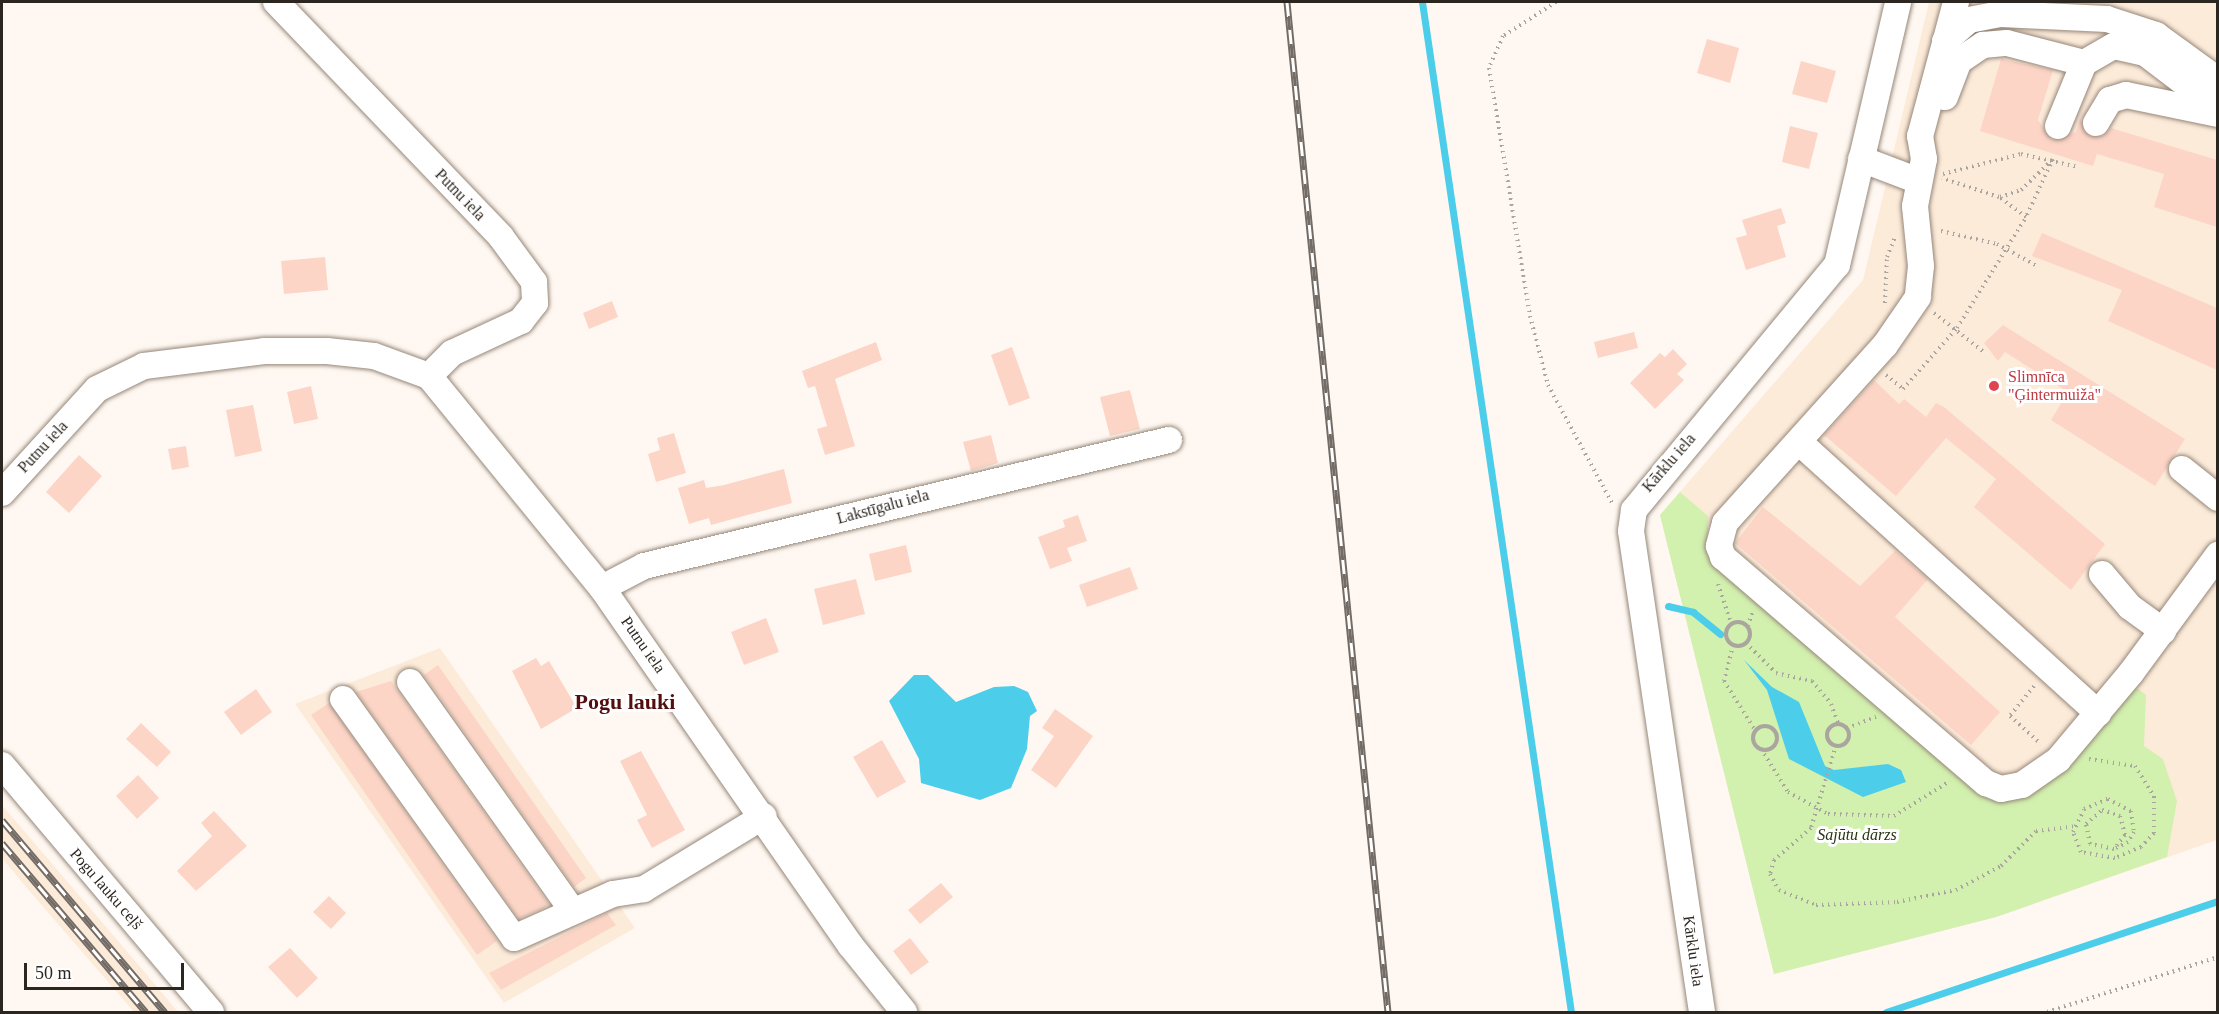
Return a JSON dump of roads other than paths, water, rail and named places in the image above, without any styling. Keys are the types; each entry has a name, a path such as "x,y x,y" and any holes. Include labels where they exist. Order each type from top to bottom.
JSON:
{"street":[{"name":"Putnu iela","path":"276,2 501,237 534,282 535,303 521,321 452,353 429,376"},
{"name":"Kārklu iela","path":"1702,1012 1631,531 1640,496 1837,266 1898,2"},
{"path":"1956,2 1920,136 1918,227 1921,266 1916,300 1870,362 1725,523 1719,546 1723,557 1965,766 2001,789 2022,785 2053,765 2163,631 2217,555"},
{"path":"1946,41 1969,20 2001,14 2108,19 2156,35 2217,80"},
{"path":"1921,170 1952,77 1971,51 2007,43 2084,63"},
{"path":"2058,126 2084,63 2101,49 2127,46 2164,64 2190,87 2217,91"},
{"path":"2096,123 2110,100 2126,95 2217,114"},
{"path":"1861,159 1921,170"},
{"name":"Putnu iela","path":"2,493 97,389 144,366 264,351 327,351 374,356 429,376 602,588 764,816 851,946 904,1012"},
{"name":"Lakstīgalu iela","path":"602,588 644,566 1169,440"},
{"path":"1799,442 2098,713"},
{"path":"2182,470 2217,498"},
{"path":"2102,574 2130,607 2163,631"},
{"path":"410,682 572,910"},
{"path":"343,699 514,938 572,910 613,894 644,890 764,816"},
{"name":"Pogu lauku ceļš","path":"2,765 211,1012"}],"water":[{"path":"1744,660 1772,687 1799,702 1825,766 1834,770 1888,764 1901,770 1906,782 1863,797 1789,759 1767,690"},
{"path":"914,675 928,675 956,702 994,687 1014,686 1028,692 1037,711 1030,716 1027,749 1011,788 980,800 921,783 919,759 889,701"}],"waterway":[{"path":"1422,2 1571,1012"},
{"path":"1668,606 1693,612 1720,634"},
{"path":"1886,1012 2218,901"}],"railway":[{"path":"1287,2 1388,1012"},
{"path":"2,820 165,1012"},
{"path":"2,843 146,1012"}],"place":[{"name":"Slimnīca \"Ģintermuiža\"","path":"1994,386"}],"district":[{"name":"Pogu lauki","path":"625,702"}],"park label":[{"name":"Sajūtu dārzs","path":"1857,835"}]}
